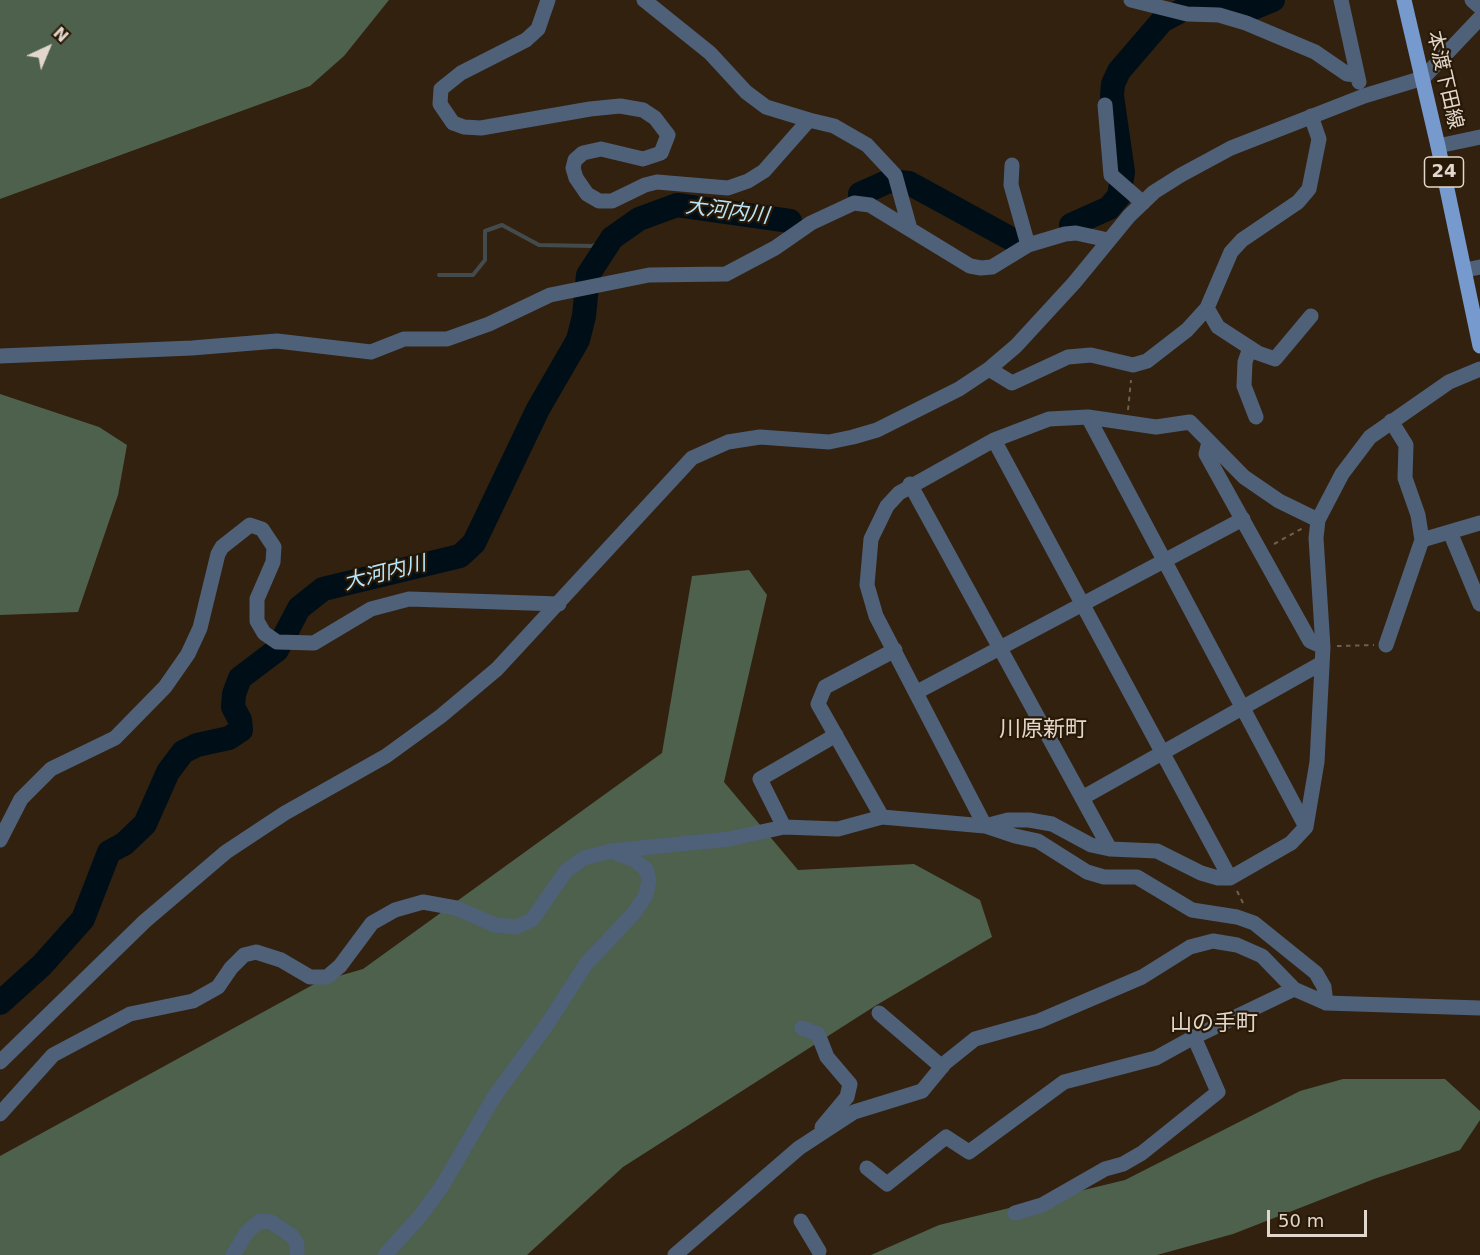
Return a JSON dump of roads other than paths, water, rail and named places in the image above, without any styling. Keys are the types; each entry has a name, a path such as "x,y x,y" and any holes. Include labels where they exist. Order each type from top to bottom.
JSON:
{"main road":[{"name":"本渡下田線","path":"1404,0 1438,146 1472,268 1480,346"}],"street":[{"path":"549,0 538,29 516,45 449,80 441,89 440,104 453,123 464,127 481,128 620,106 643,110 656,118 668,135 661,153 654,157 643,159 601,149 583,153 575,160 573,168 579,186 599,201 612,201 645,185 657,183 728,188 748,181 764,171 809,120"},
{"path":"644,0 710,53 746,92 766,107 834,126 867,145 897,180 910,229"},
{"path":"1131,0 1187,14 1219,15 1246,23 1315,52 1347,74 1357,75"},
{"path":"1341,0 1357,75 1364,96"},
{"path":"1472,0 1480,7"},
{"path":"0,1062 188,882 251,834 386,756 441,716 497,669 692,458 728,442 760,437 829,442 861,435 877,430 959,389 989,369 1023,338 1143,203 1181,174 1311,116 1364,96 1423,78 1480,18"},
{"path":"1105,105 1111,175 1143,203"},
{"path":"989,369 1012,383 1068,357 1091,355 1133,365 1147,361 1187,330 1207,308 1231,252 1242,240 1298,201 1309,189 1319,139 1311,116"},
{"path":"1438,146 1480,137"},
{"path":"1012,165 1011,185 1029,245"},
{"path":"0,356 192,348 277,341 371,352 404,339 447,339 489,324 537,299 588,286 649,275 726,274 776,248 811,222 854,203 870,205 970,266 981,268 992,267 1029,245 1076,233 1108,240"},
{"path":"1207,308 1218,327 1250,348 1275,359 1311,316"},
{"path":"1250,348 1245,362 1244,386 1256,417"},
{"path":"985,826 1008,820 1029,820 1052,824 1090,844 1110,849 1157,851 1201,873 1218,878 1230,878 1291,843 1306,827 1317,762 1323,647 1316,538 1318,520 1355,453 1370,437 1449,382 1480,369"},
{"path":"985,826 876,616 867,585 871,539 879,520 899,493 910,484 994,440 1049,419 1088,417 1156,427 1190,422 1244,477 1279,501 1318,520"},
{"path":"1088,417 1306,827"},
{"path":"1386,645 1422,540 1418,515 1405,478 1406,445 1391,421"},
{"path":"994,440 1230,878"},
{"path":"1209,442 1206,454 1310,641 1323,647"},
{"path":"910,484 1110,849"},
{"path":"917,692 1243,519"},
{"path":"1422,540 1480,523"},
{"path":"0,840 21,799 51,769 115,738 165,687 188,654 200,628 218,554 235,534 250,525 262,528 274,547 273,561 257,599 257,621 264,633 277,642 314,643 371,609 409,599 559,604"},
{"path":"1450,532 1480,604"},
{"path":"882,817 818,704 825,687 895,650"},
{"path":"1082,798 1322,663"},
{"path":"784,827 760,779 836,735"},
{"path":"0,1114 53,1055 129,1014 182,1004 202,996 218,987 244,955 256,951 281,960 310,977 327,977 340,966 372,923 395,910 423,902 456,908 495,925 516,927 532,920 566,871 584,858 610,851 729,839 784,827 838,828 882,817 985,826 1015,836 1038,840 1087,872 1104,877 1137,877 1149,882 1192,910 1237,917 1254,923 1316,973 1324,987 1326,1003"},
{"path":"385,1255 421,1215 442,1186 494,1097 548,1023 586,964 634,913 646,895 649,880 646,869 634,860 610,851"},
{"path":"675,1255 813,1139 854,1112 922,1091 942,1067 975,1039 1039,1021 1142,977 1191,947 1213,941 1237,945 1262,956 1294,989 1326,1003 1480,1008"},
{"path":"867,1168 887,1184 946,1137 969,1152 1064,1082 1156,1058 1294,989"},
{"path":"879,1012 942,1067"},
{"path":"802,1028 818,1034 827,1057 850,1084 847,1097 813,1139"},
{"path":"1015,1213 1042,1205 1105,1169 1123,1164 1142,1153 1218,1092 1194,1037"},
{"path":"233,1255 246,1232 260,1221 271,1222 292,1236 297,1244 297,1255"},
{"path":"801,1221 820,1250"}],"waterway":[{"name":"大河内川","path":"1071,225 1109,208 1119,196 1123,172 1112,96 1113,84 1119,71 1162,21 1190,6 1201,4 1244,12 1273,0"},
{"name":"大河内川","path":"860,194 889,181 909,183 1015,241"},
{"name":"大河内川","path":"0,1003 42,965 83,919 109,852 124,844 145,824 168,772 183,752 197,745 229,738 241,730 240,720 233,707 234,694 240,678 277,650 299,608 323,589 460,556 474,543 538,409 578,340 584,316 588,275 612,238 639,219 677,205 790,221"},
{"path":"439,275 473,275 485,260 485,231 502,225 539,245 592,246 612,238"}],"district":[{"name":"川原新町","path":"1043,730"},
{"name":"山の手町","path":"1214,1024"}]}
